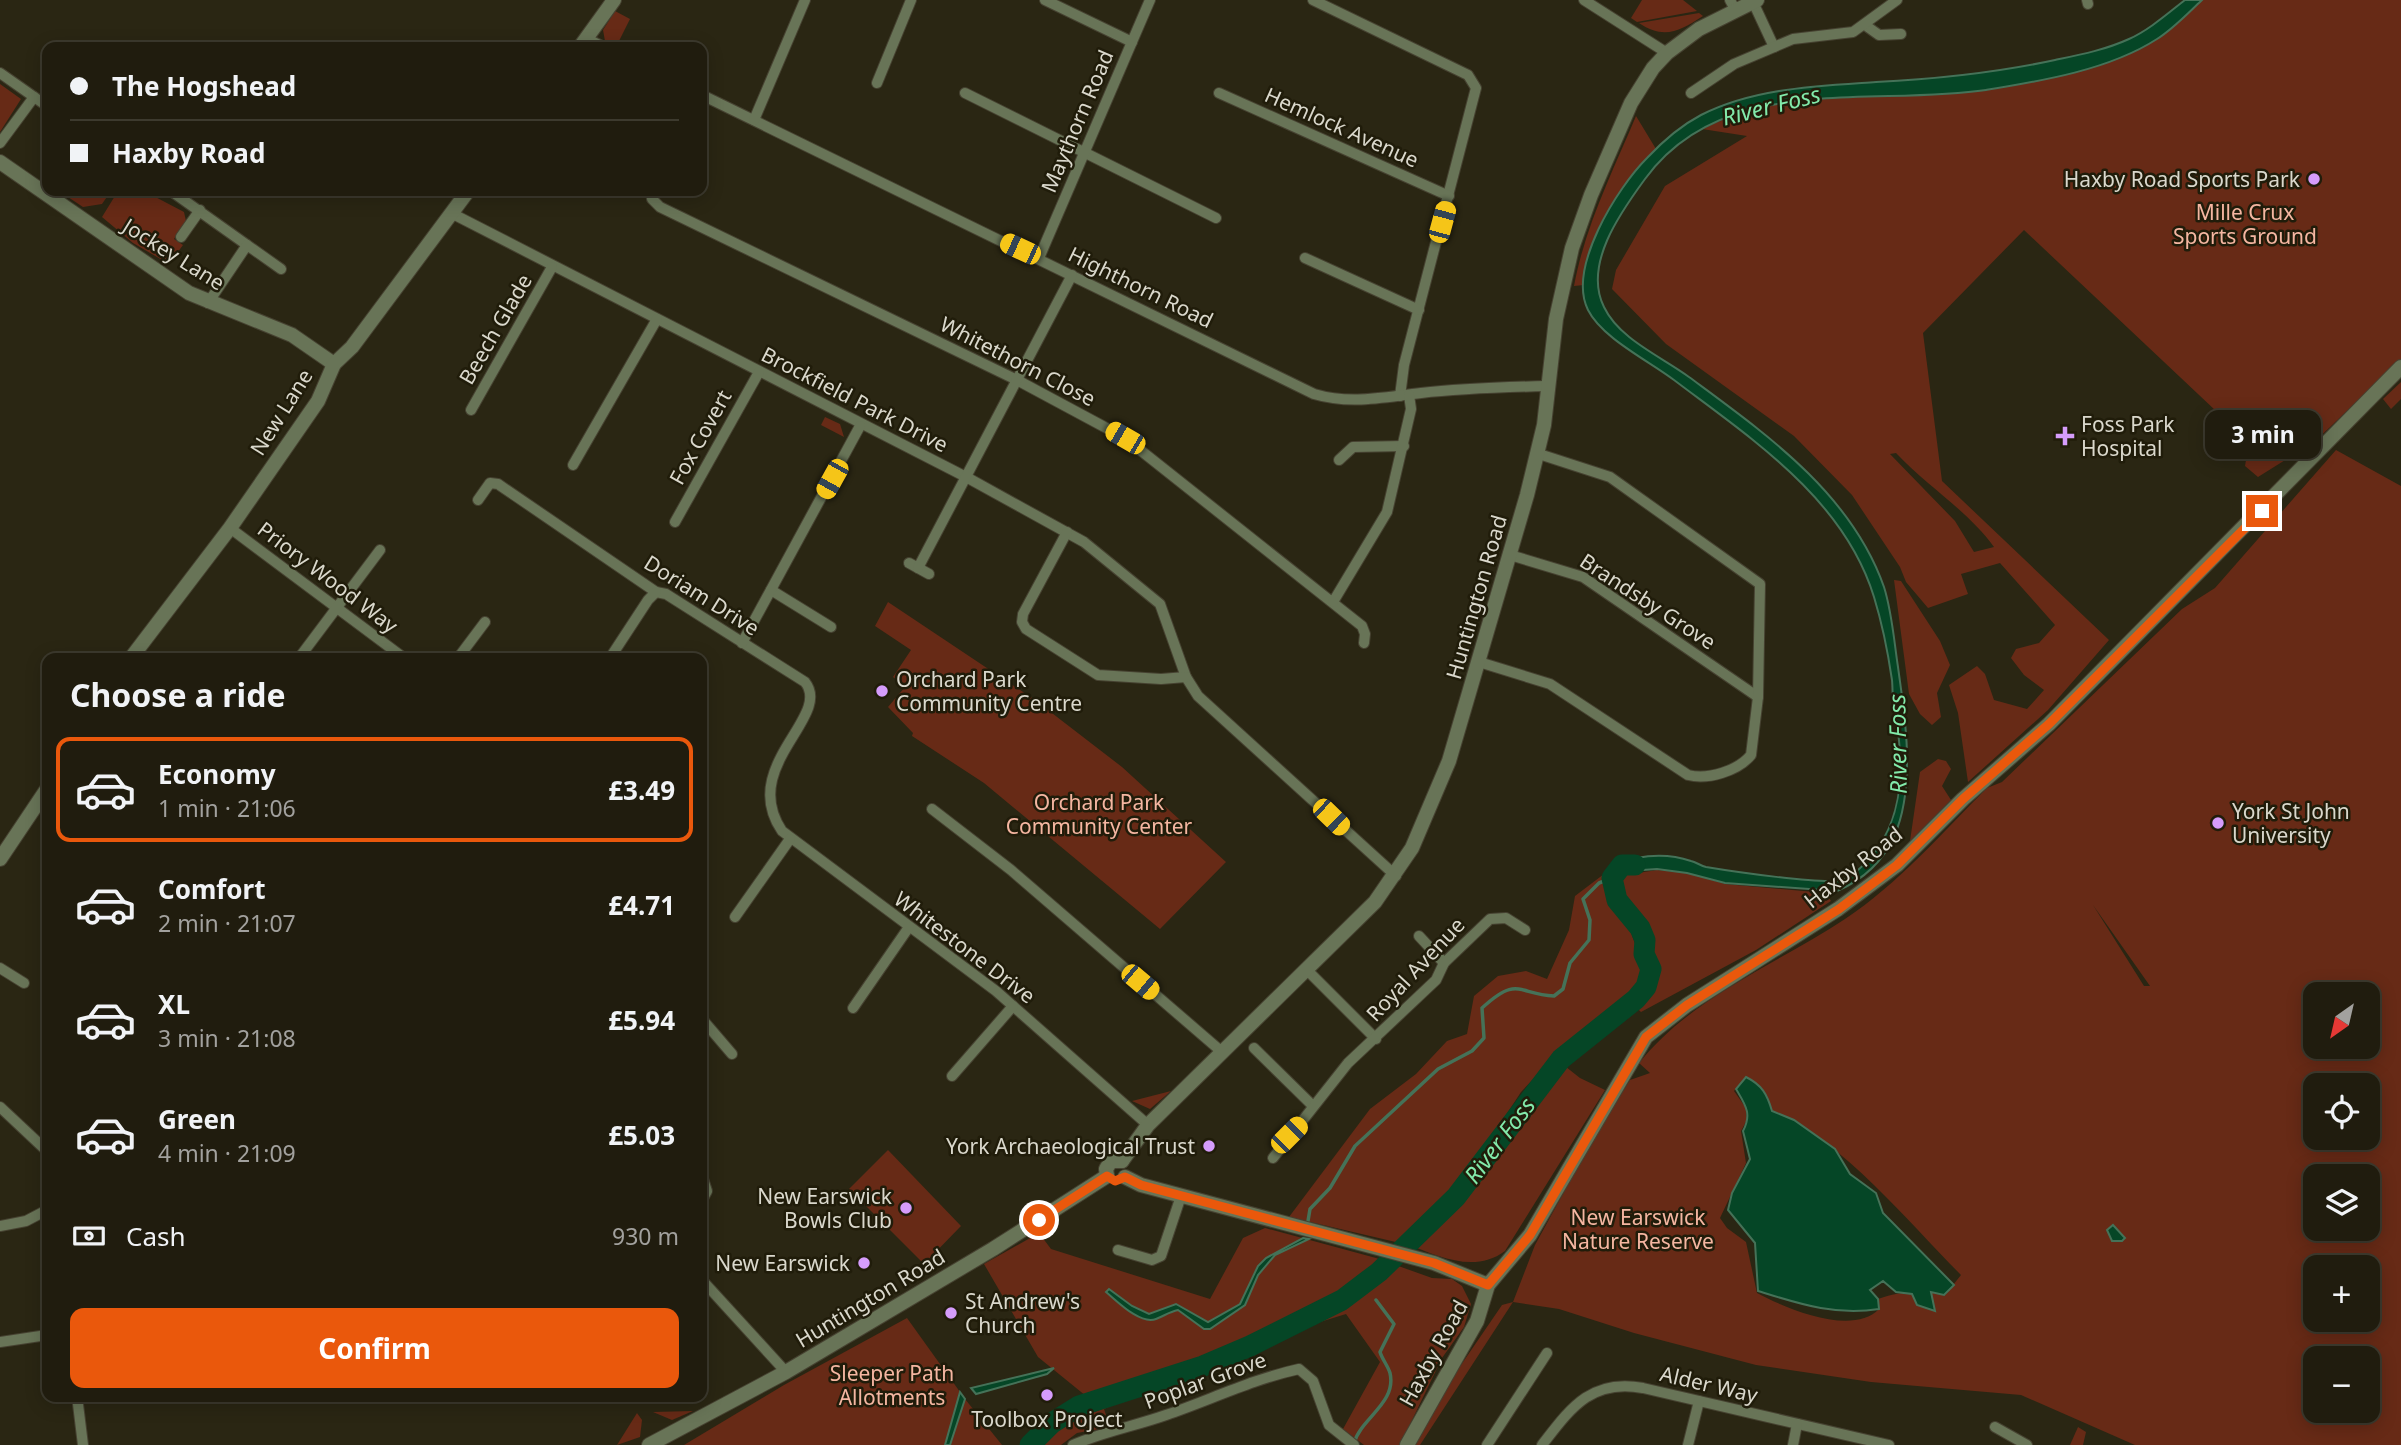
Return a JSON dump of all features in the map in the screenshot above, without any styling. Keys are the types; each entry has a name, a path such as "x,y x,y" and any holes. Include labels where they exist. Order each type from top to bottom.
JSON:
{"street":[{"path":"584,42 614,0"},
{"path":"754,120 805,0"},
{"path":"877,83 911,0"},
{"path":"1045,0 1132,42"},
{"name":"Maythorn Road","path":"1040,258 1150,0"},
{"path":"1313,0 1468,75 1474,82 1477,93 1404,365 1405,396 1411,409 1387,512 1333,602"},
{"path":"1584,0 1667,53"},
{"path":"1691,93 1734,64 1774,47 1805,36 1840,34 1865,25 1897,0"},
{"path":"1755,1 1774,47"},
{"name":"Huntington Road","path":"1122,1161 1148,1125 1375,902 1396,876 1436,795 1479,662 1539,454 1546,386 1562,289 1591,195 1640,86 1667,53 1732,5 1755,1"},
{"path":"1865,25 1879,34 1901,34"},
{"path":"0,73 42,103"},
{"path":"965,93 1216,219"},
{"name":"Hemlock Avenue","path":"1219,93 1449,196"},
{"path":"0,143 34,97"},
{"name":"Highthorn Road","path":"707,97 1314,394 1336,400 1546,386"},
{"name":"Jockey Lane","path":"0,162 42,191"},
{"name":"Jockey Lane","path":"48,196 171,282 208,303 292,335 334,364"},
{"path":"179,196 281,269"},
{"name":"New Lane","path":"135,653 230,528 318,401 334,364 352,347 464,196"},
{"name":"Whitethorn Close","path":"652,196 660,207 1017,380 1101,424 1147,453 1362,626 1364,643"},
{"path":"181,237 200,210"},
{"name":"Brockfield Park Drive","path":"451,213 968,478 1067,532 1126,573 1160,604 1186,677 1198,696 1396,876"},
{"path":"208,303 247,245"},
{"path":"1305,258 1419,310"},
{"name":"Beech Glade","path":"471,409 552,267"},
{"path":"929,574 914,566 968,478 1072,275"},
{"path":"573,465 657,319"},
{"name":"Haxby Road","path":"1407,1445 1477,1321 1488,1285 1530,1235 1646,1037 1694,1000 1839,909 1897,865 1963,799 2049,724 2401,367"},
{"name":"Fox Covert","path":"675,522 759,372"},
{"path":"742,643 860,425"},
{"path":"1339,460 1353,447 1367,444 1404,446"},
{"path":"1479,662 1550,684 1677,770 1697,777 1739,766 1751,755 1758,697 1761,590 1755,579 1610,477 1539,454"},
{"name":"Doriam Drive","path":"478,499 490,483 498,484 656,592 666,594 805,682 812,696 811,704 770,778 769,796"},
{"name":"Priory Wood Way","path":"230,528 397,653"},
{"path":"1067,532 1023,614 1022,622 1026,629 1098,675 1161,679 1186,677"},
{"path":"303,653 380,550"},
{"name":"Brandsby Grove","path":"1510,555 1583,577 1758,697"},
{"path":"771,590 831,626"},
{"path":"613,653 656,592"},
{"path":"462,653 485,622"},
{"path":"0,859 42,796"},
{"name":"Whitestone Drive","path":"769,796 776,822 790,839 1013,1006 1148,1125"},
{"path":"932,809 1011,870 1222,1052"},
{"path":"734,917 790,839"},
{"name":"Royal Avenue","path":"1273,1158 1304,1120 1312,1105 1348,1063 1436,980 1444,963 1490,919 1506,918 1525,930"},
{"path":"853,1008 909,927"},
{"path":"1419,936 1444,963"},
{"path":"0,968 24,983"},
{"path":"1307,970 1376,1039"},
{"path":"951,1076 1013,1006"},
{"path":"707,1025 732,1054"},
{"path":"1255,1048 1312,1105"},
{"path":"0,1107 42,1146"},
{"path":"1111,1161 1122,1161 1128,1170 1125,1177 1115,1181 1107,1176 1106,1169 1111,1161"},
{"name":"Huntington Road","path":"649,1445 786,1372 993,1249 1107,1176"},
{"path":"1125,1177 1141,1185 1434,1263 1488,1285"},
{"path":"1118,1250 1152,1261 1161,1256 1181,1196"},
{"path":"0,1226 26,1221 42,1213"},
{"path":"707,1285 786,1372"},
{"path":"0,1342 42,1336"},
{"path":"1487,1445 1547,1353"},
{"name":"Poplar Grove","path":"1073,1445 1191,1406 1271,1375 1299,1369 1313,1381 1329,1424 1354,1445"},
{"name":"Alder Way","path":"1542,1445 1573,1405 1603,1389 1630,1385 1889,1445"},
{"path":"1688,1445 1699,1401"},
{"path":"78,1402 83,1445"},
{"path":"1793,1445 1797,1424"},
{"path":"1995,1427 2011,1441 2027,1445"}],"green space":[{"path":"1642,0 1683,0 1697,11 1637,22 1631,18"},
{"name":"Mille Crux Sports Ground","path":"2202,0 2401,0 2401,359 2303,453 2298,452 2258,477 2245,466 2247,454 2233,427 2024,230 1923,333 1942,481 2109,640 2048,710 1968,782 1958,713 1949,685 1977,666 1985,674 1994,700 2027,709 2044,690 2024,675 2011,658 2016,649 2039,643 2055,625 2000,563 1961,574 1968,594 1928,608 1906,582 1900,567 1852,495 1794,436 1666,344 1612,289 1616,270 1665,186 1747,136 1702,129 1736,114 1796,99 1983,90 2029,81 2183,17","holes":["1896,453 1972,521 1994,547 1974,552 1955,521 1890,454"]},
{"path":"615,11 630,19 618,42 605,41 603,30"},
{"path":"1699,13 1703,16 1672,32 1656,31 1639,23"},
{"path":"0,84 21,99 0,132"},
{"path":"1636,116 1656,149 1618,194 1591,248 1584,285 1574,286 1592,220"},
{"path":"66,196 108,196 102,204 83,207"},
{"path":"115,196 154,196 184,212 186,221 174,239 183,245 169,264 133,243 102,217"},
{"path":"2401,382 2401,399 2391,409 2383,399"},
{"path":"825,417 840,424 844,437 821,425"},
{"name":"New Earswick Nature Reserve","path":"2336,450 2401,486 2401,1445 2135,1445 2021,1395 1871,1382 1756,1365 1634,1333 1559,1309 1513,1302 1535,1245 1588,1148 1630,1080 1650,1073 1639,1063 1660,1039 1709,1000 1845,919 1883,890 1987,788 2002,782 2182,609 2215,588","holes":["2093,905 2150,986 2144,986","1746,1077 1756,1083 1764,1091 1772,1111 1823,1141 1896,1207 1961,1275 1945,1295 1928,1292 1894,1294 1878,1299 1879,1309 1867,1317 1836,1320 1801,1312 1757,1293 1746,1242 1727,1228 1720,1218 1746,1163 1741,1131 1747,1120 1746,1108 1734,1091"]},
{"path":"1894,580 1901,581 1940,641 1950,665 1937,693 1941,717 1932,725 1920,714 1909,694"},
{"name":"Orchard Park Community Center","path":"888,602 1035,700 1122,767 1226,862 1160,929 984,783 912,736 913,733 888,707 905,687 893,677 911,650 875,626"},
{"path":"1938,759 1946,761 1951,769 1942,786 1951,800 1910,841 1920,772"},
{"path":"1657,870 1688,873 1725,884 1826,893 1831,901 1756,950 1641,1012 1636,1007 1648,988 1653,971 1652,955 1618,876"},
{"path":"1608,871 1640,957 1648,968 1635,995 1555,1056 1521,1092 1466,1176 1400,1243 1289,1217 1370,1109 1416,1074 1447,1041 1467,1034 1474,996 1498,976 1526,971 1547,979 1569,930 1575,896"},
{"path":"1561,1063 1580,1078 1605,1090 1505,1251 1493,1258 1469,1262 1444,1258 1406,1244 1424,1238 1455,1206"},
{"path":"1171,1091 1150,1109 1132,1101"},
{"name":"New Earswick Bowls Club","path":"888,1150 961,1226 924,1264 849,1189"},
{"path":"1265,1228 1376,1258 1432,1278 1452,1279 1462,1286 1471,1304 1464,1327 1442,1358 1400,1445 1364,1445 1343,1429 1380,1362 1346,1314 1291,1331 1104,1409 1110,1427 1077,1433 1061,1445 1038,1445 1055,1428 1102,1409 1038,1357 984,1264 1039,1233 1051,1249 1210,1299 1243,1238"},
{"path":"1513,1302 1420,1445 1413,1445 1448,1384 1502,1305"},
{"name":"Sleeper Path Allotments","path":"907,1318 960,1392 945,1445 684,1445 784,1385"},
{"path":"965,1399 1002,1445 950,1445"},
{"path":"693,1411 672,1420 653,1412"},
{"path":"637,1413 642,1420 640,1437 617,1445"},
{"path":"2078,1427 2086,1432 2083,1445 2070,1445"}],"water":[{"path":"2185,0 2202,0 2157,39 2118,59 2074,73 1986,90 1802,100 1757,108 1715,122 1677,145 1645,179 1625,207 1607,240 1598,274 1599,291 1611,318 1630,338 1689,377 1803,468 1828,494 1869,553 1884,587 1893,627 1903,701 1907,778 1901,818 1885,853 1873,868 1837,891 1725,883 1687,873 1657,869 1628,871 1615,878 1608,871 1627,861 1648,856 1670,856 1706,867 1755,874 1817,881 1844,879 1856,872 1873,855 1884,838 1893,819 1900,778 1892,680 1882,628 1874,597 1860,562 1841,530 1818,501 1764,449 1615,339 1588,310 1583,293 1584,273 1590,251 1598,230 1622,188 1672,134 1693,119 1721,106 1786,90 1966,75 2083,54 2136,35"},
{"path":"1746,1077 1763,1091 1772,1111 1794,1120 1835,1149 1850,1174 1876,1193 1883,1213 1954,1285 1944,1295 1931,1292 1935,1311 1917,1305 1912,1294 1896,1292 1883,1281 1870,1290 1878,1299 1879,1309 1863,1311 1818,1308 1758,1291 1755,1243 1728,1210 1732,1193 1750,1159 1743,1131 1747,1110 1736,1089"},
{"path":"2113,1225 2125,1238 2122,1241 2112,1241 2107,1230"},
{"path":"1303,1238 1309,1239 1275,1255 1258,1275 1245,1305 1210,1329 1204,1329 1178,1310 1156,1319 1143,1319 1106,1292 1109,1289 1132,1306 1149,1314 1176,1304 1208,1322 1240,1304 1258,1266 1266,1258"},
{"path":"1054,1368 1047,1374 976,1394 971,1388"},
{"path":"960,1392 965,1399 950,1445 945,1445"}],"waterway":[{"name":"River Foss","path":"1030,1445 1052,1423 1079,1406 1203,1366 1250,1346 1342,1300 1379,1272 1456,1197 1561,1059 1636,999 1646,987 1651,969 1644,954 1645,940 1640,928 1617,900 1612,878 1622,865 1635,865"},
{"path":"1307,1227 1310,1209 1330,1188 1355,1146 1438,1069 1472,1051 1484,1038 1482,1008 1511,989 1554,996 1563,989 1570,963 1589,940 1590,920 1583,899 1599,883 1612,878"},
{"path":"1354,1443 1384,1402 1391,1384 1390,1373 1380,1352 1394,1324 1376,1300"}],"place":[{"name":"Haxby Road Sports Park","path":"2314,179"},
{"name":"Foss Park Hospital","path":"2065,436"},
{"name":"Orchard Park Community Centre","path":"882,691"},
{"name":"York St John University","path":"2218,823"},
{"name":"York Archaeological Trust","path":"1209,1146"},
{"name":"New Earswick Bowls Club","path":"906,1208"},
{"name":"New Earswick","path":"864,1263"},
{"name":"St Andrew's Church","path":"951,1313"},
{"name":"Toolbox Project","path":"1047,1395"}],"route":[{"path":"1039,1220 1107,1176 1115,1181 1125,1177 1141,1185 1434,1263 1488,1285 1530,1235 1634,1052 1646,1037 1687,1005 1839,909 1897,865 1963,799 2049,724 2262,511"}]}
